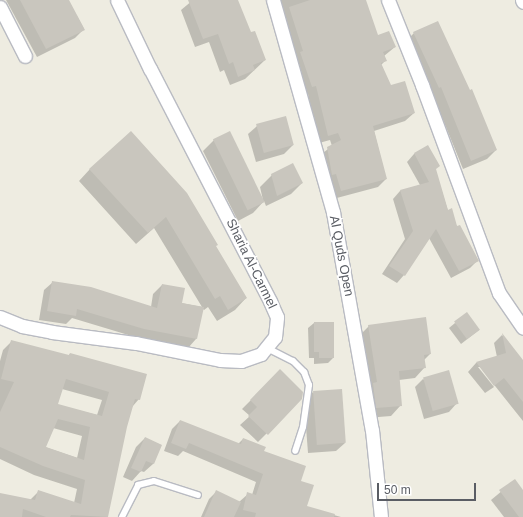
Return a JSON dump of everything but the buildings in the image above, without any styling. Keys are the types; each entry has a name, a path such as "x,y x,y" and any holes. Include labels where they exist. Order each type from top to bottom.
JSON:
{"street":[{"name":"Sharia Al-Carmel","path":"117,0 150,69 277,317 275,337 267,348"},
{"name":"Al Quds Open","path":"273,0 333,212 372,430 381,517"},
{"path":"388,0 422,85 499,293 523,328"},
{"path":"0,7 25,56"},
{"path":"0,317 22,326 52,332 136,343 220,360 241,361 261,354 267,348"}],"lane":[{"path":"267,348 293,361 304,372 309,385 303,427 295,451"},
{"path":"122,517 138,485 154,481 198,494"}]}
